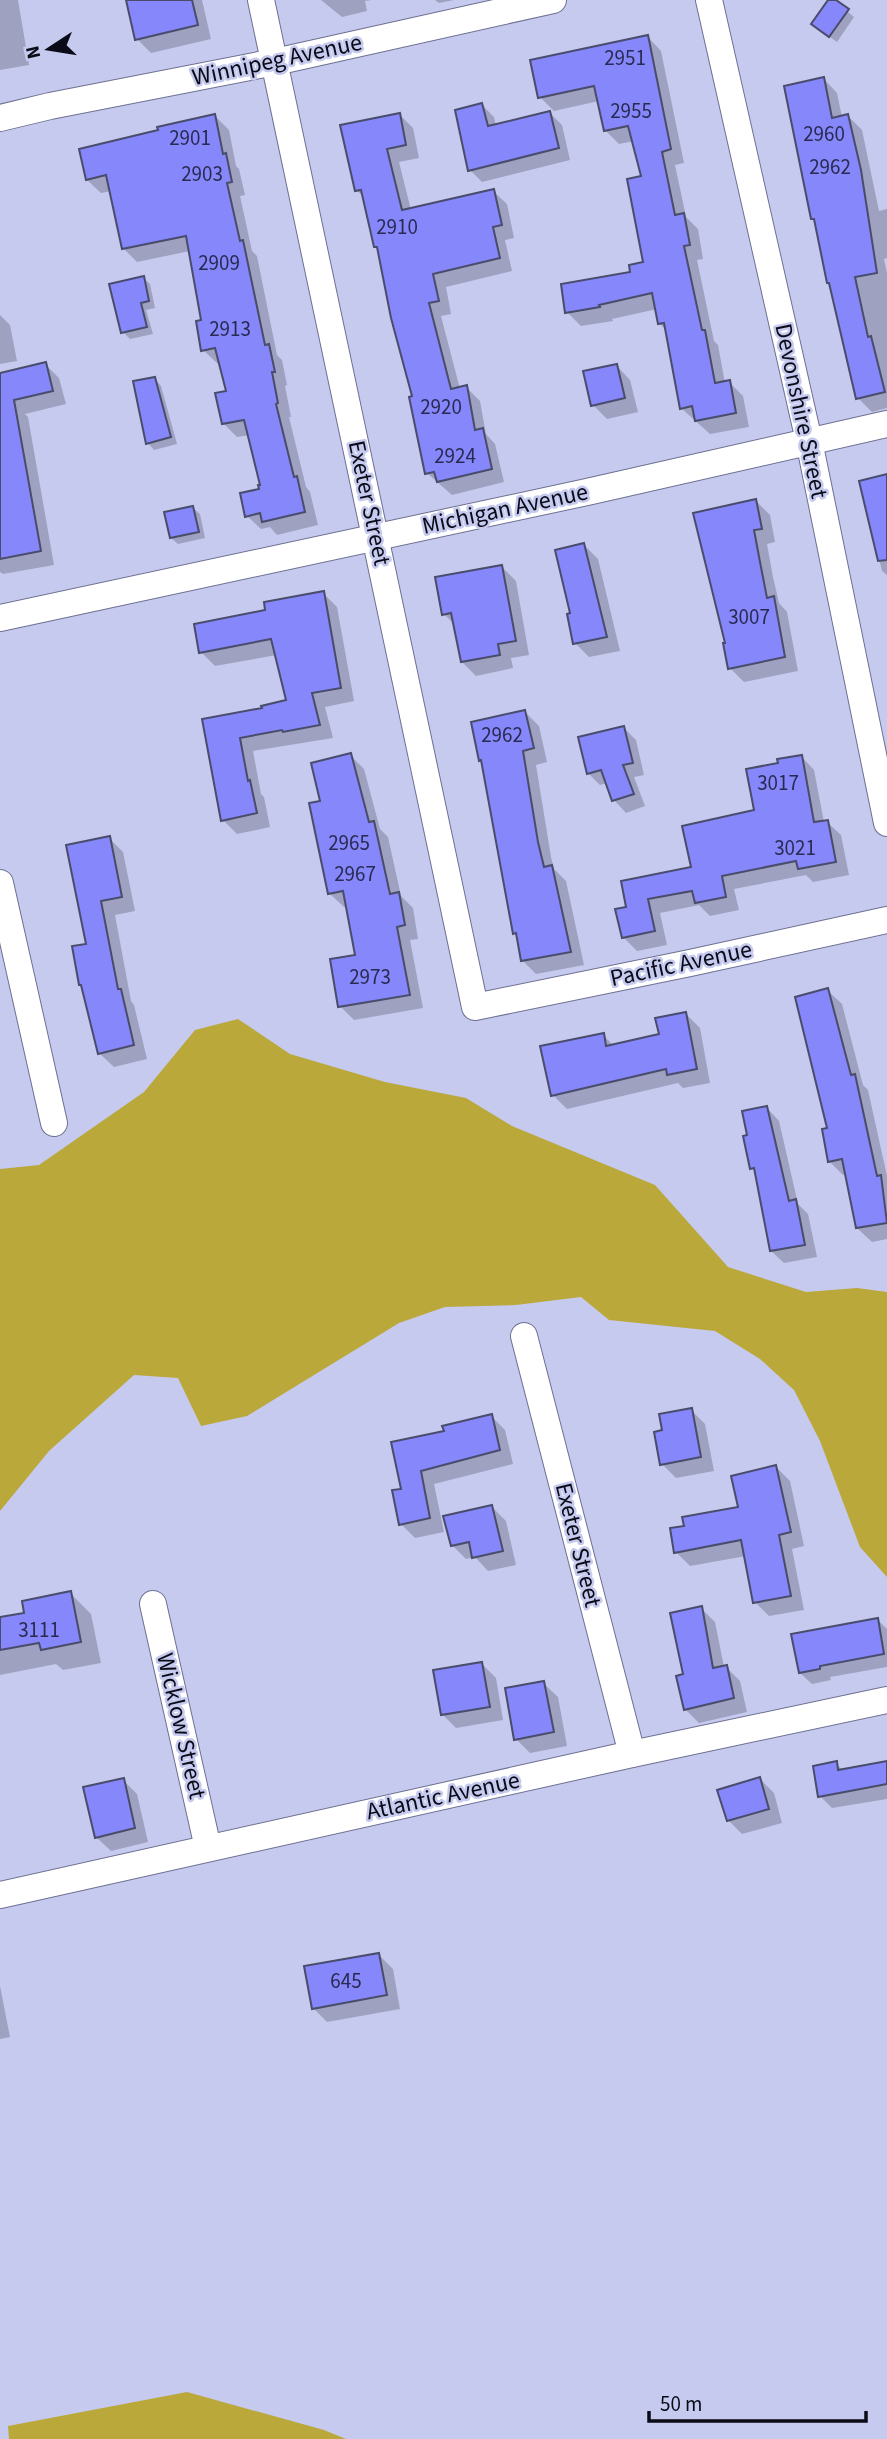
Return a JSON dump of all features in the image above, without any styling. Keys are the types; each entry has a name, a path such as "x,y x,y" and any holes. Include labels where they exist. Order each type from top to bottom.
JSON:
{"street":[{"name":"Exeter Street","path":"261,0 475,1007"},
{"name":"Winnipeg Avenue","path":"0,118 275,62 553,0"},
{"name":"Devonshire Street","path":"709,0 809,440 887,823"},
{"name":"Michigan Avenue","path":"0,618 587,492 887,424"},
{"path":"0,883 54,1123"},
{"name":"Pacific Avenue","path":"475,1007 887,919"},
{"name":"Exeter Street","path":"524,1336 632,1754"},
{"name":"Wicklow Street","path":"153,1604 208,1848"},
{"name":"Atlantic Avenue","path":"0,1895 887,1700"}],"shaded area":[{"path":"238,1019 290,1054 385,1082 466,1098 512,1126 655,1185 728,1267 806,1292 857,1288 887,1292 887,1577 860,1547 820,1441 794,1390 760,1359 715,1331 609,1320 581,1297 516,1305 445,1307 399,1323 247,1416 201,1426 178,1378 134,1375 49,1451 0,1511 0,1169 39,1165 144,1092 195,1030"},
{"path":"187,2392 324,2430 346,2439 9,2439 8,2426"}],"building":[{"path":"126,0 192,0 198,25 135,40"},
{"path":"828,0 836,0 849,9 829,37 811,24"},
{"path":"648,35 671,149 662,152 675,215 684,213 690,245 684,246 715,383 730,380 736,413 695,421 692,406 680,409 664,323 658,324 652,293 565,313 561,284 630,272 629,265 643,262 627,179 641,176 628,126 604,131 594,86 538,98 530,60"},
{"path":"824,77 832,118 848,114 861,170 877,273 855,277 868,337 871,336 885,392 856,399 814,219 811,219 784,86"},
{"path":"482,103 488,126 550,111 559,148 468,171 455,110"},
{"path":"400,113 406,145 387,149 402,210 494,189 502,225 493,227 500,258 433,274 439,301 429,303 451,389 467,385 475,430 483,428 492,469 437,482 434,472 425,474 409,397 412,396 391,318 377,247 374,247 361,190 355,191 340,125"},
{"path":"215,114 232,182 227,183 240,241 243,240 265,345 269,344 275,372 272,372 278,403 276,404 305,512 262,522 260,513 245,517 240,493 259,489 260,485 244,420 222,424 215,393 226,391 215,348 201,351 196,321 201,320 186,236 122,249 106,175 86,180 79,149"},
{"path":"144,276 149,301 141,303 147,327 121,333 109,284"},
{"path":"46,362 53,391 14,400 41,551 0,559 0,373"},
{"path":"617,364 625,398 591,406 583,371"},
{"path":"155,377 171,437 146,444 133,381"},
{"path":"887,474 887,560 878,561 859,481"},
{"path":"756,499 762,529 754,530 767,598 774,596 785,657 728,669 725,643 693,513"},
{"path":"193,506 199,532 170,538 164,512"},
{"path":"584,543 607,637 573,644 567,614 570,613 555,550"},
{"path":"502,565 516,641 498,644 500,655 461,662 451,613 442,615 435,577"},
{"path":"324,591 341,688 312,693 320,725 240,738 257,813 221,821 202,719 262,708 261,706 286,700 271,639 199,653 194,624 265,610 264,602"},
{"path":"525,710 534,748 523,751 538,842 544,867 552,865 571,952 521,961 516,933 513,934 481,760 479,761 471,722"},
{"path":"624,726 633,763 623,765 634,794 612,801 601,770 587,774 578,737"},
{"path":"351,753 369,822 374,821 390,894 399,892 405,925 397,927 410,995 338,1007 330,959 355,955 343,891 328,894 309,803 320,801 311,763"},
{"path":"802,755 814,822 828,820 836,862 798,869 796,861 722,876 726,897 695,903 692,891 648,899 655,931 622,938 615,909 626,907 621,881 691,867 682,826 754,810 746,769 778,763 777,759"},
{"path":"110,836 122,897 101,901 118,989 121,989 134,1045 98,1054 79,985 72,946 86,944 66,845"},
{"path":"828,988 851,1075 855,1074 877,1176 881,1175 887,1223 856,1228 842,1159 828,1162 822,1129 827,1128 795,997"},
{"path":"686,1012 697,1069 667,1075 666,1069 551,1096 540,1046 604,1033 606,1046 659,1034 655,1018"},
{"path":"767,1106 789,1201 796,1199 805,1245 770,1251 754,1168 750,1169 743,1136 747,1135 742,1111"},
{"path":"692,1408 701,1457 660,1465 654,1432 662,1430 659,1414"},
{"path":"492,1414 500,1450 421,1471 430,1518 399,1525 392,1490 401,1489 391,1442 444,1431 442,1426"},
{"path":"776,1465 791,1532 779,1535 791,1596 753,1603 741,1540 674,1553 670,1528 684,1526 682,1517 738,1507 731,1476"},
{"path":"492,1505 503,1551 472,1558 469,1542 451,1546 443,1516"},
{"path":"71,1591 81,1642 41,1650 39,1643 0,1650 0,1617 24,1613 22,1601"},
{"path":"702,1606 713,1668 727,1665 734,1698 684,1710 676,1676 683,1674 670,1613"},
{"path":"878,1618 884,1654 820,1666 820,1669 799,1673 791,1634"},
{"path":"482,1662 490,1707 441,1715 433,1670"},
{"path":"544,1681 554,1732 514,1740 505,1688"},
{"path":"837,1761 838,1770 887,1761 887,1784 818,1797 813,1766"},
{"path":"760,1777 769,1809 727,1821 717,1790"},
{"path":"124,1778 135,1828 95,1838 83,1787"},
{"path":"379,1953 387,1995 312,2009 304,1966"}]}
